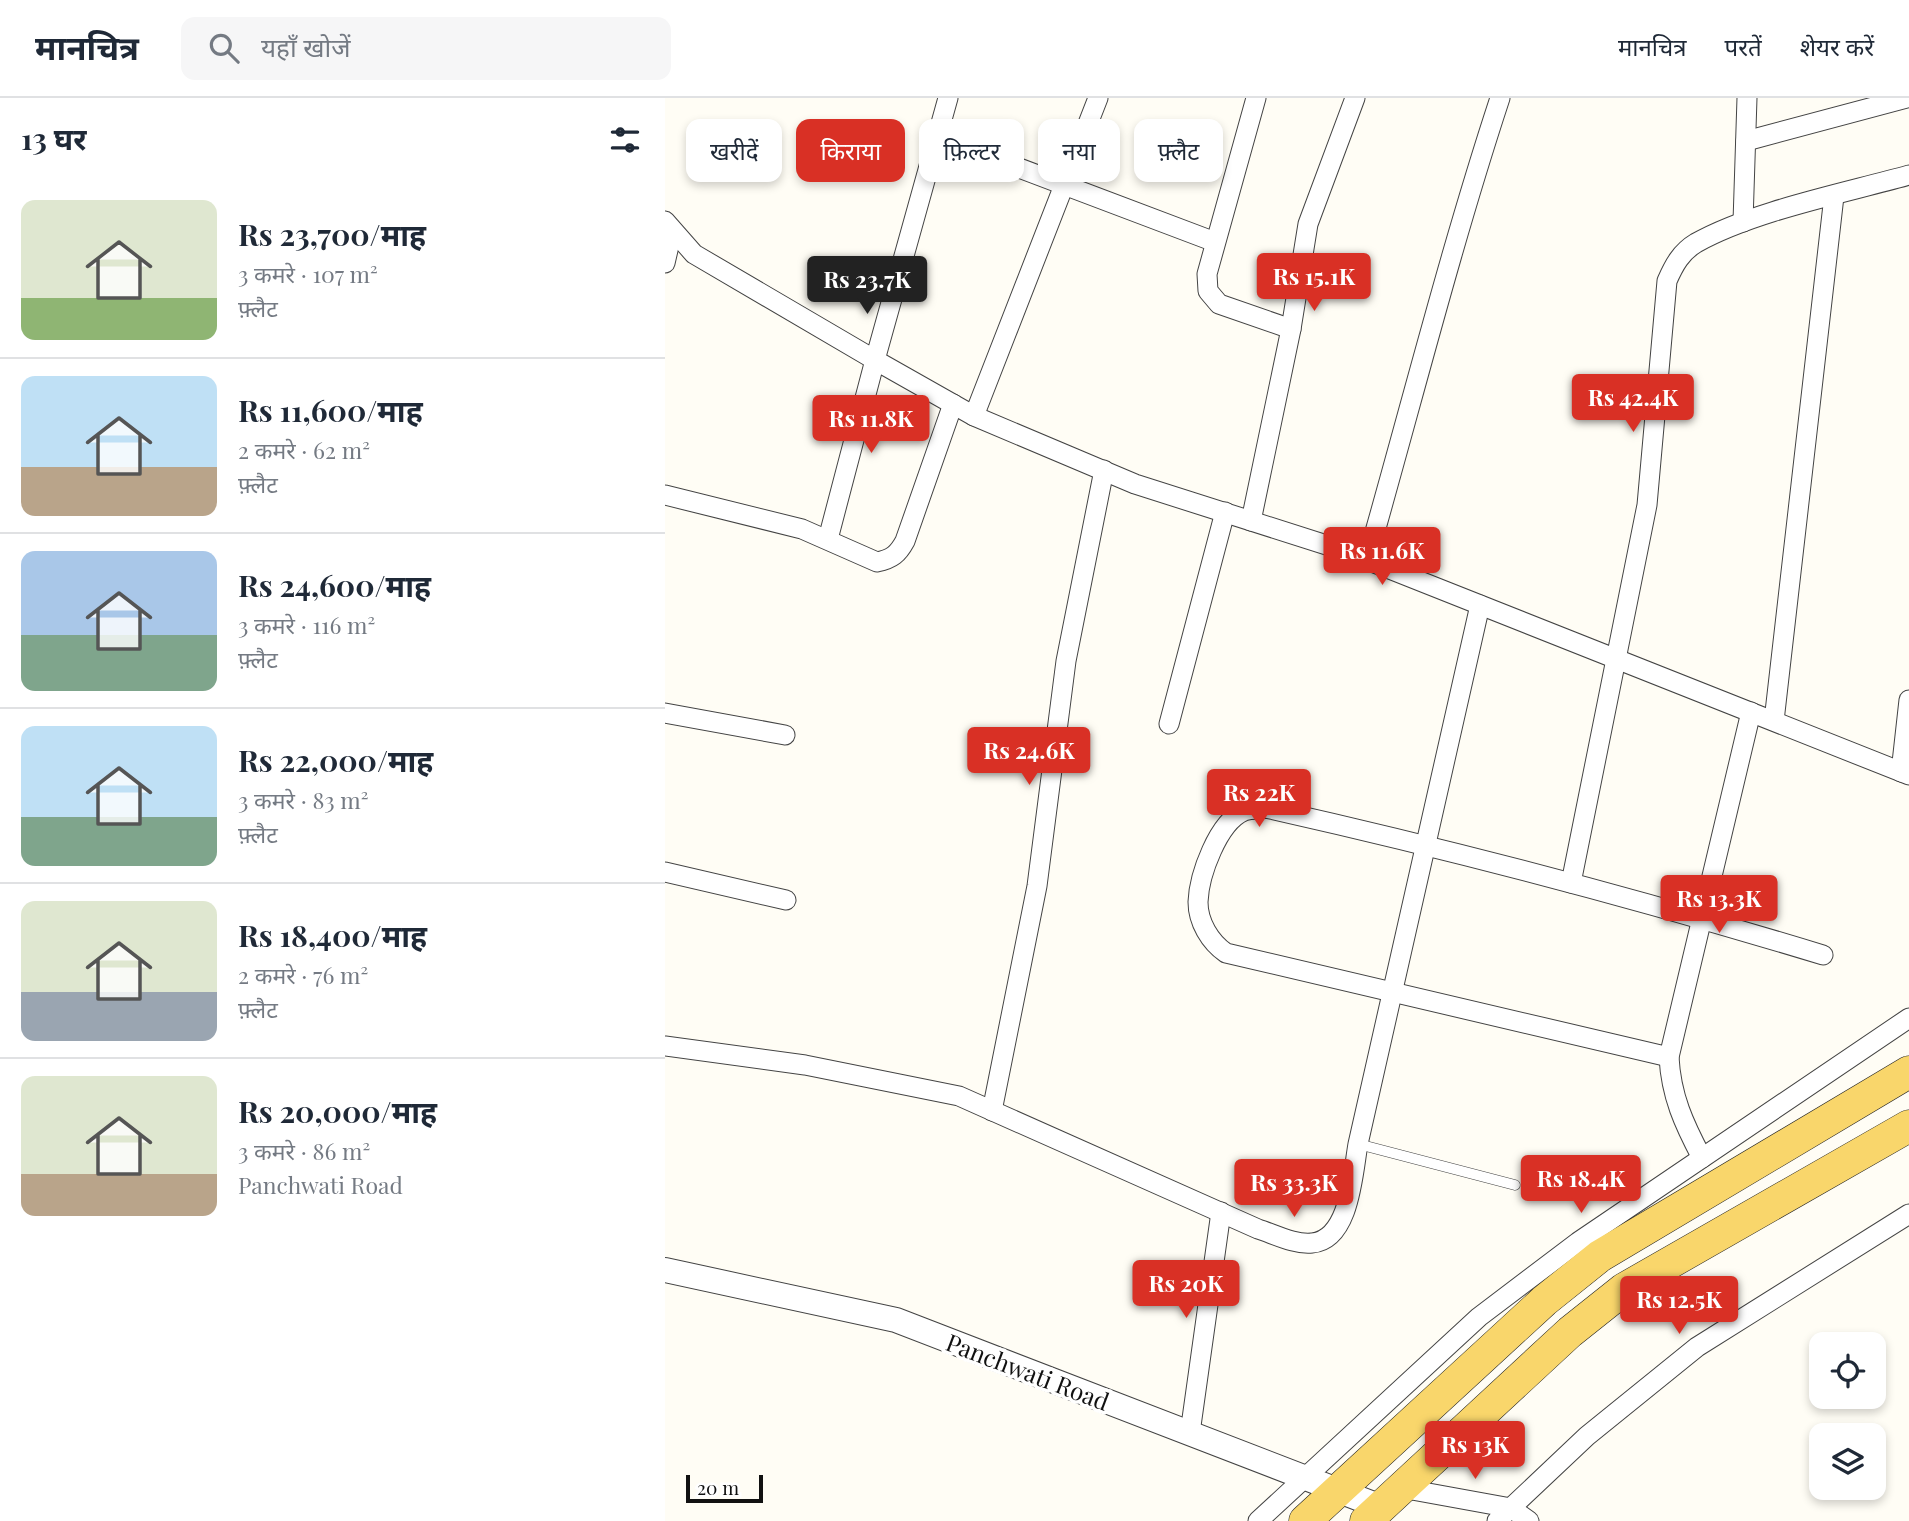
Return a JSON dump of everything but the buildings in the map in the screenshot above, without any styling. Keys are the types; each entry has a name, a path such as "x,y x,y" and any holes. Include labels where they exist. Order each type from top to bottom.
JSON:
{"main road":[{"path":"1305,1521 1544,1301 1600,1256 1909,1072"},
{"path":"1383,1505 1570,1332 1624,1289 1909,1126"}],"street":[{"path":"942,119 948,98"},
{"path":"974,416 1098,98"},
{"path":"1256,98 1207,274 1208,290 1219,304 1291,329"},
{"path":"1251,521 1291,329 1308,224 1355,98"},
{"path":"1367,560 1423,365 1459,225 1500,98"},
{"path":"1743,222 1747,98"},
{"path":"1746,141 1907,98"},
{"path":"1024,169 1215,243"},
{"path":"1570,883 1647,505 1667,281 1677,260 1695,244 1743,222 1909,175"},
{"path":"828,539 924,182"},
{"path":"1774,721 1834,196"},
{"path":"669,227 694,254 974,416 1135,484 1367,560 1905,773 1909,700"},
{"path":"665,263 669,227"},
{"path":"665,495 802,529 877,562 889,560 899,551 953,404"},
{"path":"992,1111 1037,886 1066,661 1104,470"},
{"path":"1169,724 1225,512"},
{"path":"665,1045 805,1065 959,1096 1221,1212 1301,1242 1314,1243 1324,1238 1333,1232 1349,1198 1358,1144 1481,605"},
{"path":"1702,1158 1677,1107 1670,1084 1669,1057 1751,712"},
{"path":"665,713 785,735"},
{"path":"1669,1057 1226,953 1216,946 1207,934 1198,901 1214,843 1222,828 1245,811 1266,808 1427,845 1703,918 1823,955"},
{"path":"665,873 786,900"},
{"path":"1258,1521 1303,1476 1479,1317 1578,1242 1909,1018"},
{"path":"1190,1433 1221,1212"},
{"path":"1504,1514 1587,1436 1697,1347 1909,1214"},
{"name":"Panchwati Road","path":"665,1270 896,1320 1339,1491 1383,1505"},
{"path":"1383,1505 1504,1514 1529,1521"}],"lane":[{"path":"1358,1144 1515,1185"}]}
